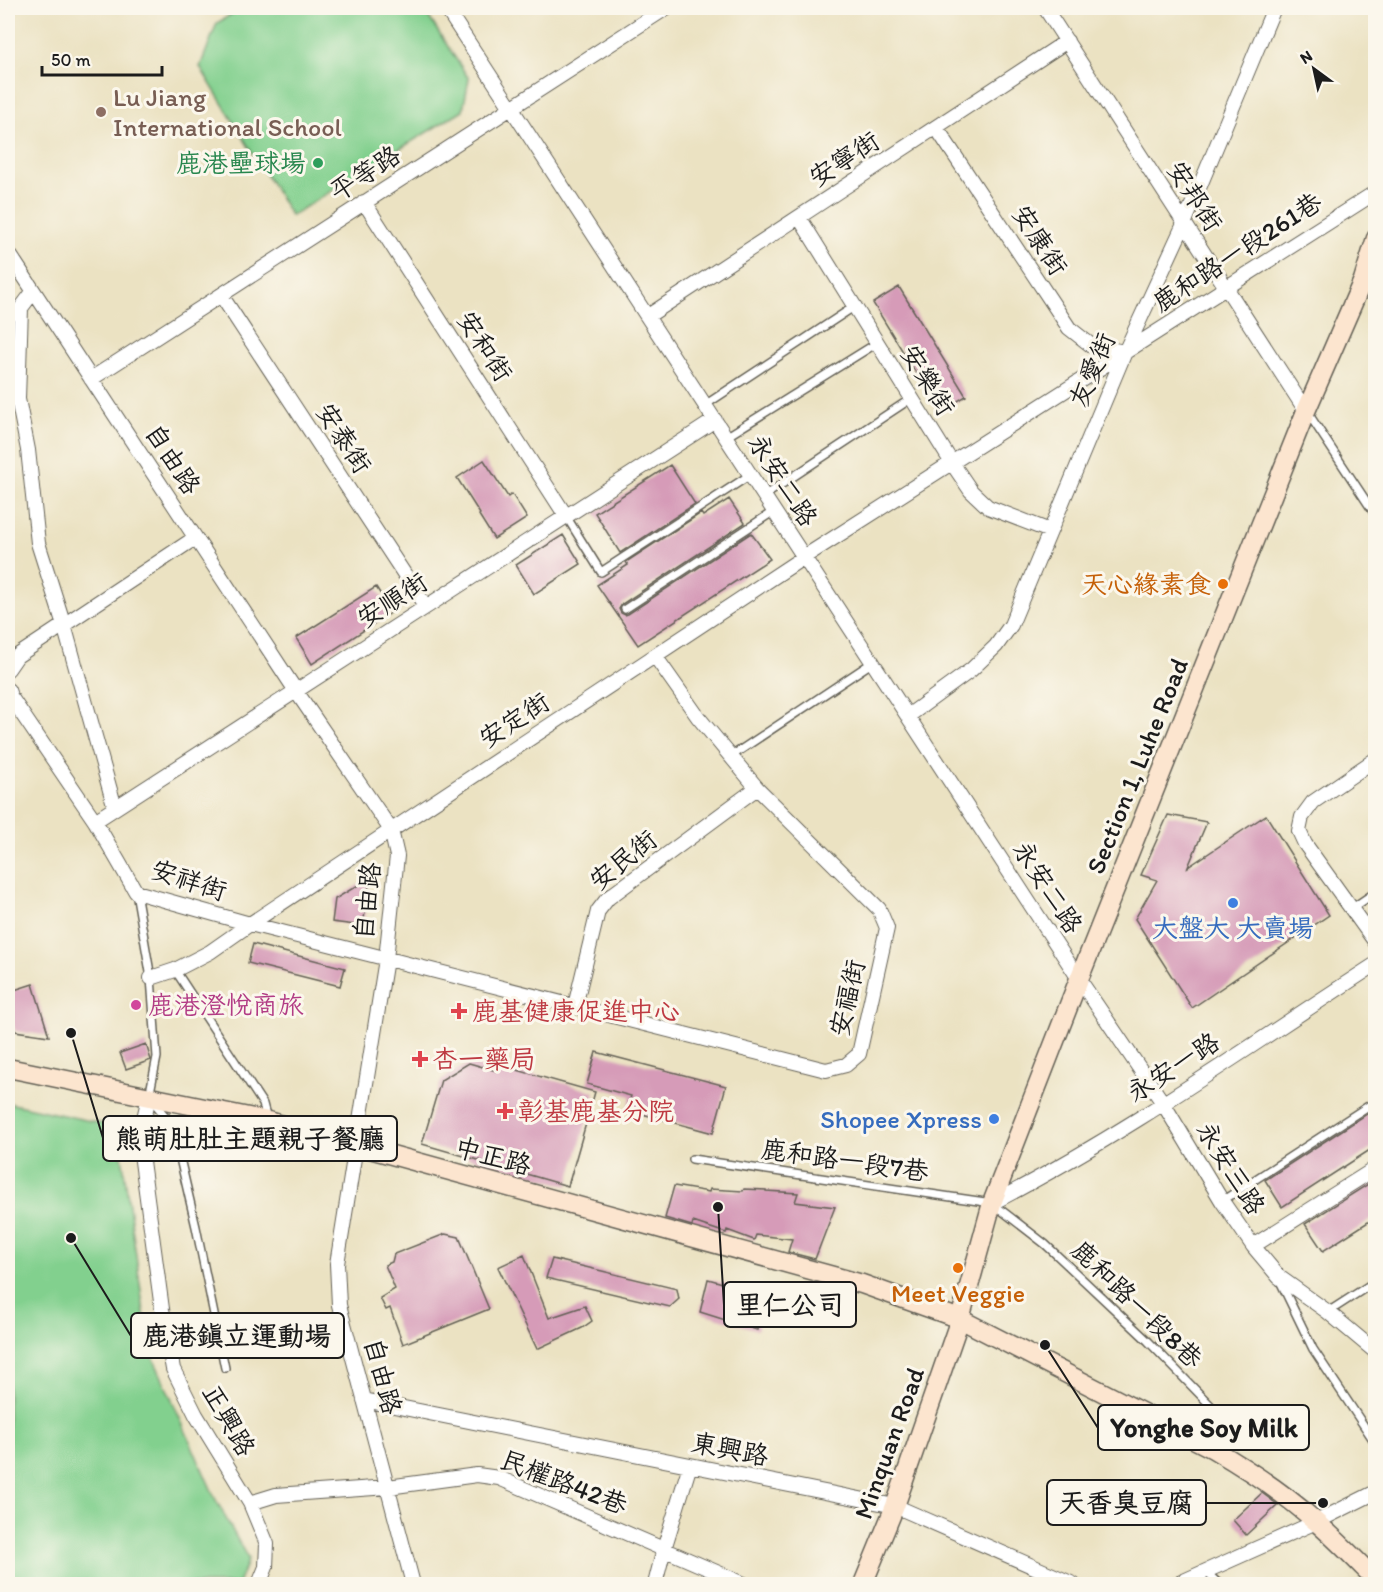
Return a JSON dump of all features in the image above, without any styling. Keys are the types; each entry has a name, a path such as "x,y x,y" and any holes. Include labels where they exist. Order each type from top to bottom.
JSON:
{"main road":[{"name":"Section 1, Luhe Road","path":"960,1319 992,1203 1306,411 1370,283 1376,238"},
{"name":"中正路","path":"8,1068 268,1121 862,1284 960,1319 1213,1449 1270,1484 1316,1522 1376,1580"},
{"name":"Minquan Road","path":"863,1584 895,1506 960,1319"}],"street":[{"name":"永安二路","path":"446,8 1079,979"},
{"name":"平等路","path":"91,379 512,107 647,12 666,8"},
{"name":"安邦街","path":"1045,8 1306,411"},
{"name":"友愛街","path":"908,716 971,670 996,646 1011,625 1125,352 1184,224 1274,8"},
{"name":"安寧街","path":"648,316 1067,41"},
{"name":"安康街","path":"936,127 1069,328 1092,346 1125,352"},
{"name":"鹿和路一段261巷","path":"952,463 1376,192"},
{"name":"安和街","path":"364,202 566,516"},
{"name":"安樂街","path":"799,217 971,491 988,507 1050,531"},
{"name":"自由路","path":"10,260 296,691 392,830 397,856 386,958 337,1264 339,1305 413,1584"},
{"path":"33,292 21,308 18,399 28,450 38,543 64,625 115,808"},
{"name":"安泰街","path":"221,295 426,607"},
{"name":"安順街","path":"95,821 715,420"},
{"name":"安定街","path":"151,978 175,970 210,952 804,557 952,463"},
{"path":"8,669 17,656 195,538"},
{"name":"安福街","path":"386,958 826,1070 846,1065 859,1054 887,928 879,909 757,788 698,717 655,656"},
{"name":"安祥街","path":"8,690 95,821 136,892 250,924 386,958"},
{"path":"1376,759 1313,802 1302,818 1299,831 1305,844 1376,943"},
{"name":"安民街","path":"575,1006 598,911 608,898 757,788"},
{"name":"永安一路","path":"992,1203 1046,1175 1162,1103 1376,964"},
{"name":"永安三路","path":"1079,979 1162,1103 1222,1201 1253,1246 1279,1277 1328,1312 1376,1352"},
{"name":"正興路","path":"149,1097 139,1139 162,1310 173,1369 196,1415 250,1503 267,1544 266,1567 259,1584"},
{"path":"1253,1246 1376,1168"},
{"name":"東興路","path":"364,1400 895,1506 1049,1579 1073,1584"},
{"path":"655,1584 690,1465"},
{"name":"民權路42巷","path":"250,1503 276,1494 388,1487 477,1475 499,1478 744,1584"},
{"path":"1177,1584 1316,1522 1376,1492"}],"lane":[{"path":"705,405 855,306"},
{"path":"726,437 877,343"},
{"path":"764,496 912,399"},
{"path":"1306,411 1376,516"},
{"path":"566,516 601,573 750,475"},
{"path":"625,609 774,511"},
{"path":"730,757 873,662"},
{"path":"136,892 151,978 157,1057 149,1097 172,1124 225,1368"},
{"path":"1351,909 1376,892"},
{"path":"175,970 263,1104 268,1121"},
{"path":"1222,1201 1376,1101"},
{"name":"鹿和路一段7巷","path":"692,1160 992,1203"},
{"name":"鹿和路一段8巷","path":"992,1203 1045,1244 1148,1341 1216,1411 1226,1425 1213,1449"},
{"path":"1279,1277 1313,1349 1376,1444"},
{"path":"1328,1312 1376,1281"},
{"path":"1205,1571 1218,1584"}],"green space":[{"name":"鹿港壘球場","path":"242,8 423,8 469,79 463,110 291,216 200,67 217,23"},
{"path":"8,1103 118,1127 149,1348 215,1498 248,1559 238,1584 8,1584"}],"building":[{"path":"899,287 966,396 940,412 873,303"},
{"path":"484,460 508,497 512,494 527,518 494,539 457,478"},
{"path":"670,465 695,504 620,553 595,513"},
{"path":"729,499 745,523 622,604 619,609 621,613 628,614 751,533 770,559 638,645 597,585 628,565 626,562 701,513 703,516"},
{"path":"563,535 581,564 534,594 516,565"},
{"path":"376,587 392,612 312,664 296,638"},
{"name":"大盤大 大賣場","path":"1168,815 1207,822 1188,867 1266,815 1329,915 1192,1008 1135,919 1157,880 1141,875"},
{"path":"370,878 363,926 332,922 335,899"},
{"path":"253,944 345,968 340,986 248,963"},
{"path":"33,984 49,1036 15,1031 8,1008 8,992"},
{"path":"146,1044 151,1060 126,1069 120,1053"},
{"path":"596,1052 726,1086 713,1133 627,1110 631,1096 587,1084"},
{"name":"彰基鹿基分院","path":"469,1063 497,1071 499,1065 595,1092 568,1186 422,1144 441,1080"},
{"path":"1376,1108 1376,1146 1282,1207 1265,1180"},
{"path":"1376,1179 1376,1217 1323,1251 1305,1224"},
{"path":"674,1186 709,1192 710,1189 743,1191 744,1189 798,1193 795,1202 835,1207 815,1259 788,1252 792,1239 756,1235 754,1240 727,1230 726,1233 693,1222 692,1226 665,1218"},
{"path":"445,1234 459,1237 489,1309 403,1344 390,1308 386,1310 380,1298 395,1289 385,1265 392,1262 394,1254"},
{"path":"524,1255 549,1318 585,1306 592,1321 537,1349 498,1267"},
{"path":"552,1259 677,1289 679,1299 670,1307 546,1278"},
{"path":"708,1279 767,1295 757,1330 700,1312"},
{"path":"1262,1493 1278,1505 1246,1535 1233,1520"}],"place":[{"name":"Lu Jiang International School","path":"101,112"},
{"name":"鹿港壘球場","path":"318,163"},
{"name":"天心緣素食","path":"1223,584"},
{"name":"大盤大 大賣場","path":"1233,903"},
{"name":"鹿港澄悅商旅","path":"136,1005"},
{"name":"鹿基健康促進中心","path":"459,1011"},
{"name":"熊萌肚肚主題親子餐廳","path":"71,1033"},
{"name":"杏一藥局","path":"420,1059"},
{"name":"彰基鹿基分院","path":"505,1111"},
{"name":"Shopee Xpress","path":"994,1119"},
{"name":"里仁公司","path":"718,1207"},
{"name":"鹿港鎮立運動場","path":"71,1238"},
{"name":"Meet Veggie","path":"958,1268"},
{"name":"Yonghe Soy Milk","path":"1045,1345"},
{"name":"天香臭豆腐","path":"1323,1503"}]}
